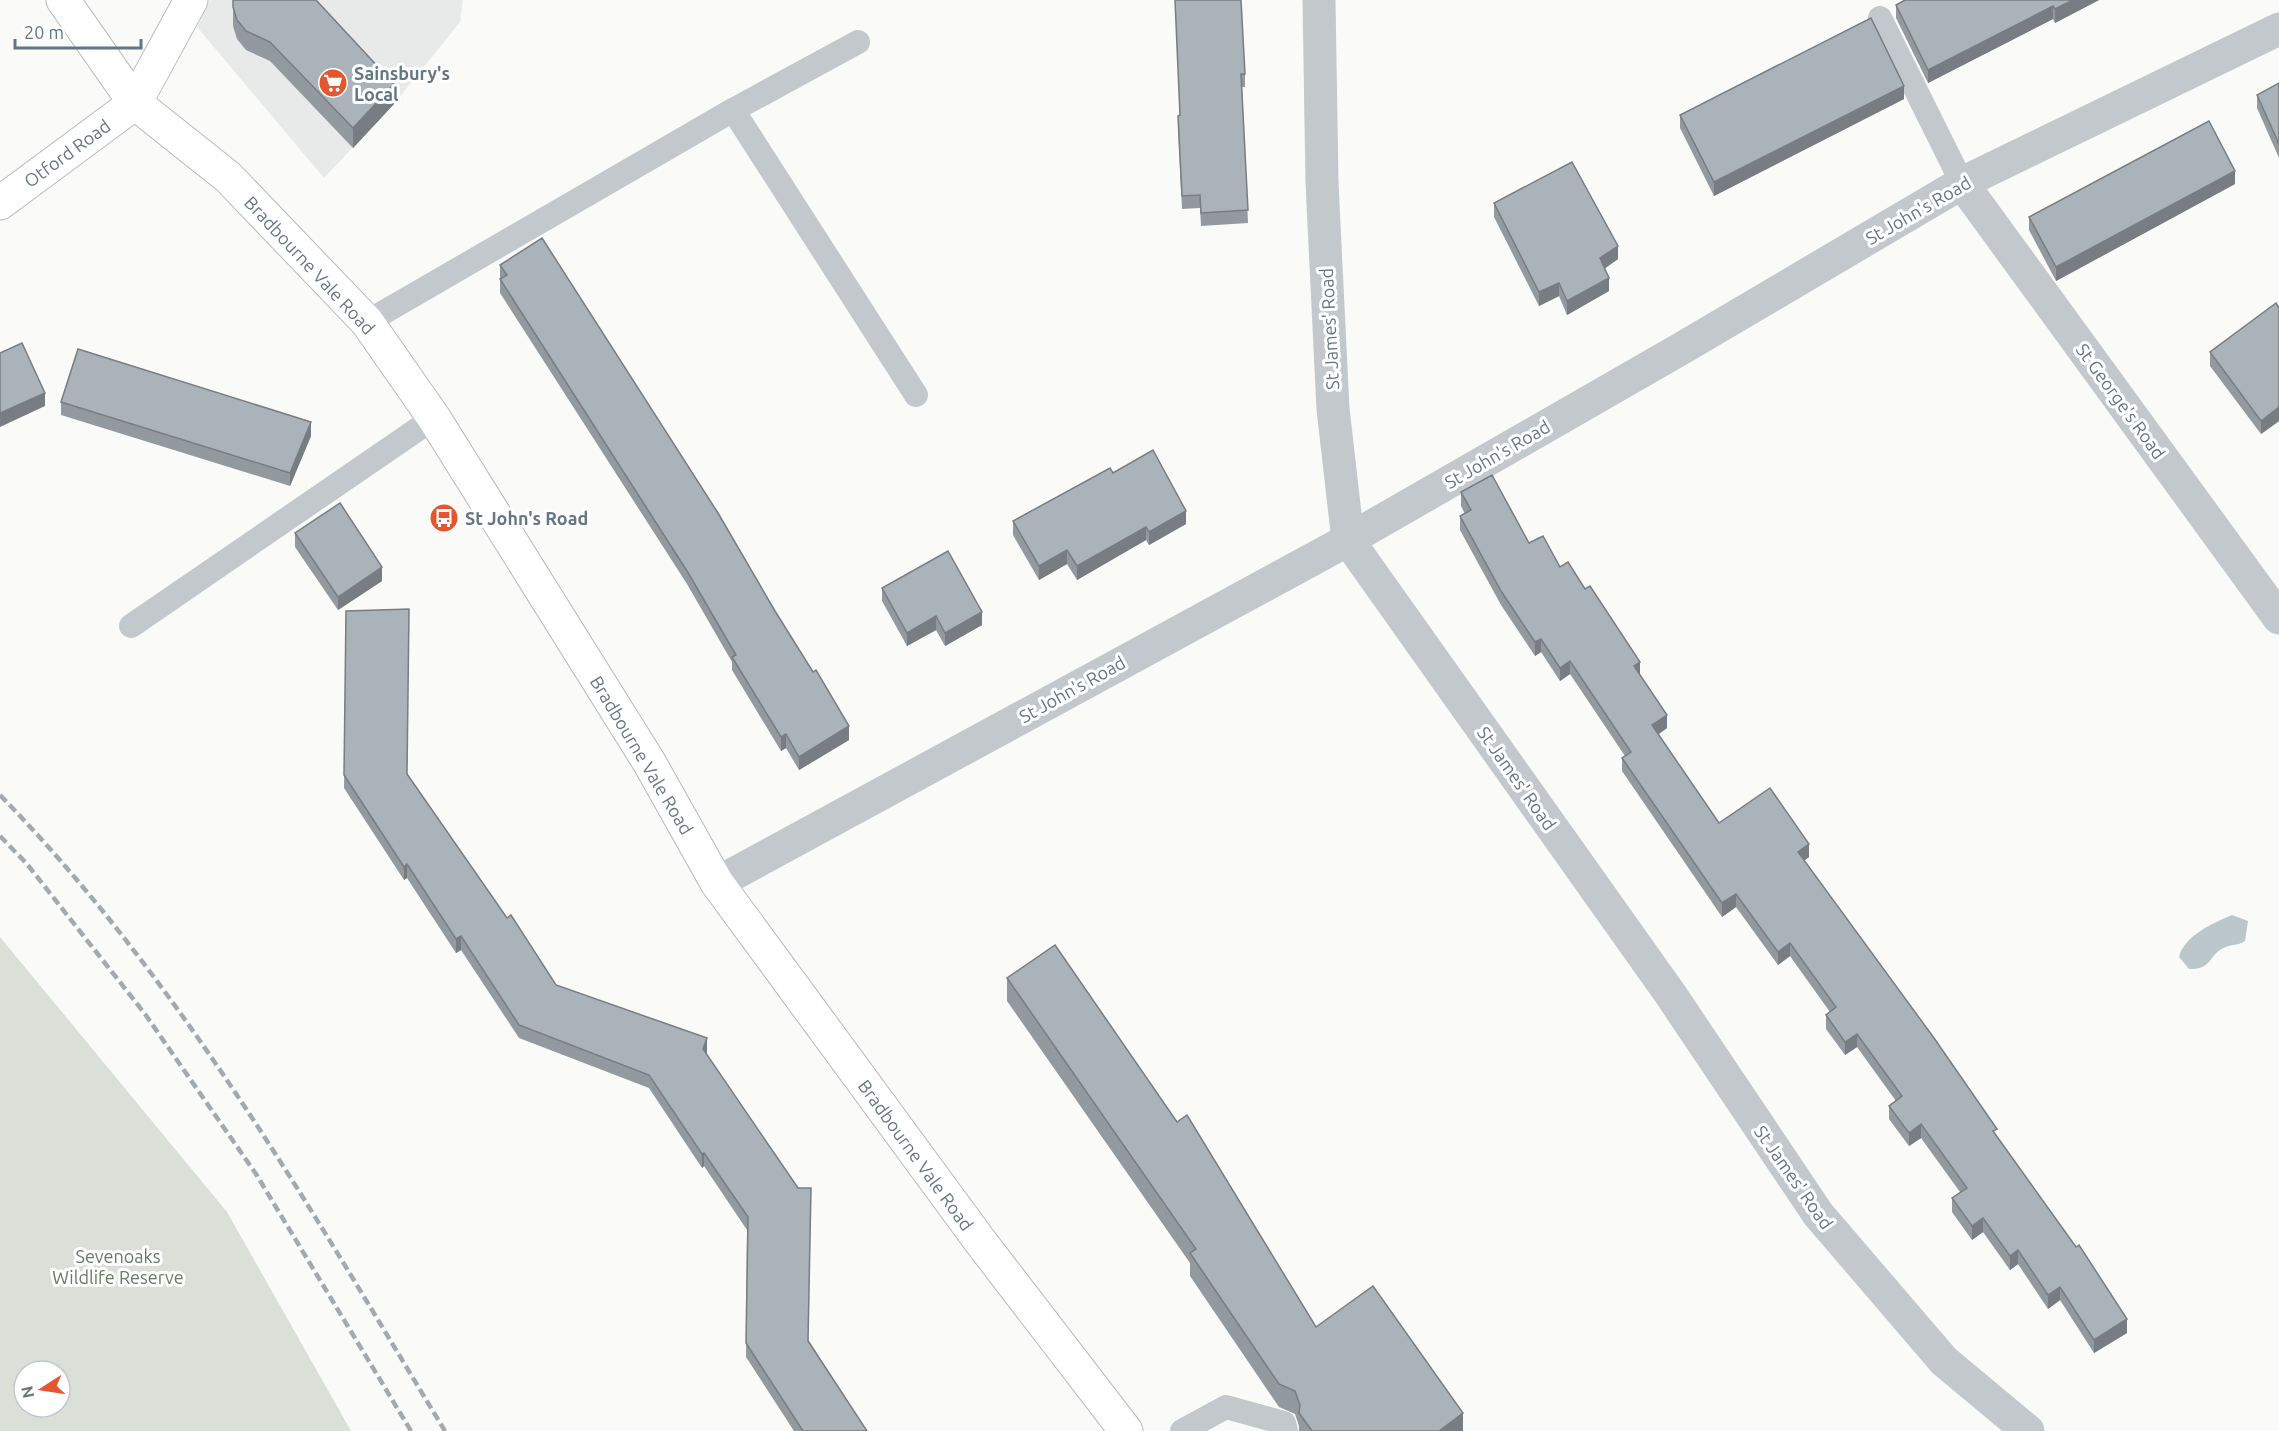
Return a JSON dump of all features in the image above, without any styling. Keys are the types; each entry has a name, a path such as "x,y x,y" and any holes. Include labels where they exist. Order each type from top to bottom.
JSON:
{"main road":[{"name":"Bradbourne Vale Road","path":"63,0 135,103 228,177 367,322 434,418 649,762 717,883 980,1241 1126,1431"},
{"path":"135,103 191,0"},
{"name":"Otford Road","path":"0,203 135,103"}],"street":[{"name":"St James' Road","path":"1319,0 1322,183 1333,409 1348,540 1671,995 1818,1214 1944,1361 2028,1431"},
{"name":"St John's Road","path":"717,883 1348,540 1684,347 1962,183 2279,28"},
{"name":"St George's Road","path":"1962,183 2279,618"}],"lane":[{"path":"1880,18 1962,183"},
{"path":"367,322 733,110 858,42"},
{"path":"733,110 916,395"},
{"path":"130,626 434,418"},
{"path":"1182,1431 1226,1407 1284,1423 1286,1431"}],"shaded area":[{"path":"210,0 463,0 460,22 394,104 324,178 197,27"},
{"path":"2232,915 2248,921 2245,941 2220,950 2203,967 2189,969 2179,957 2182,949 2200,931"}],"green space":[{"name":"Sevenoaks Wildlife Reserve","path":"0,937 227,1212 351,1431 0,1431"}],"building":[{"name":"Sainsbury's Local","path":"233,0 316,0 394,84 353,128 270,42 246,31 237,20"},
{"path":"1175,0 1241,0 1245,74 1241,74 1248,210 1201,213 1200,195 1182,196"},
{"path":"1905,0 2073,0 2055,9 2053,6 1928,70 1896,5"},
{"path":"1871,18 1904,86 1714,182 1680,115"},
{"path":"2279,83 2279,144 2257,95"},
{"path":"2209,121 2235,171 2056,267 2029,217"},
{"path":"1572,162 1618,246 1600,258 1609,278 1567,301 1559,283 1539,292 1494,203"},
{"path":"542,238 718,513 775,611 813,672 816,670 849,726 799,757 786,734 781,737 732,657 736,655 687,571 500,279 507,275 500,265"},
{"path":"2276,303 2279,308 2279,407 2261,421 2210,352"},
{"path":"22,343 45,393 0,413 0,353"},
{"path":"78,349 311,422 290,473 61,402"},
{"path":"1153,450 1186,511 1149,532 1146,527 1077,566 1067,550 1039,566 1013,521 1110,468 1113,473"},
{"path":"1492,475 1529,543 1543,536 1560,567 1568,562 1585,589 1590,586 1640,662 1634,666 1667,715 1652,725 1719,823 1770,788 1809,844 1798,852 1934,1038 1997,1129 1993,1131 2076,1247 2079,1245 2127,1319 2094,1340 2060,1287 2048,1295 2018,1250 2010,1256 1983,1218 1972,1226 1952,1198 1967,1188 1921,1124 1909,1133 1889,1106 1902,1096 1857,1034 1845,1042 1826,1015 1836,1007 1790,943 1778,952 1736,894 1722,903 1622,758 1631,752 1570,661 1560,668 1541,639 1535,642 1501,591 1460,516 1471,510 1461,492"},
{"path":"340,503 382,567 338,597 295,533"},
{"path":"948,551 982,612 945,633 936,616 907,633 882,588"},
{"path":"409,609 407,774 507,918 511,915 556,985 707,1038 703,1049 798,1188 811,1188 808,1341 867,1431 803,1431 746,1343 748,1217 649,1075 519,1025 461,936 456,939 407,864 404,867 344,775 346,611"},
{"path":"1055,945 1177,1122 1187,1115 1316,1327 1373,1286 1463,1413 1439,1431 1312,1431 1299,1413 1300,1405 1295,1391 1279,1384 1190,1253 1196,1249 1007,978"}],"railway":[{"path":"0,795 66,867 127,942 185,1020 293,1182 445,1431"},
{"path":"0,836 27,864 145,1014 256,1174 411,1431"}],"place":[{"name":"Sainsbury's Local","path":"333,83"},
{"name":"St John's Road","path":"444,518"}]}
